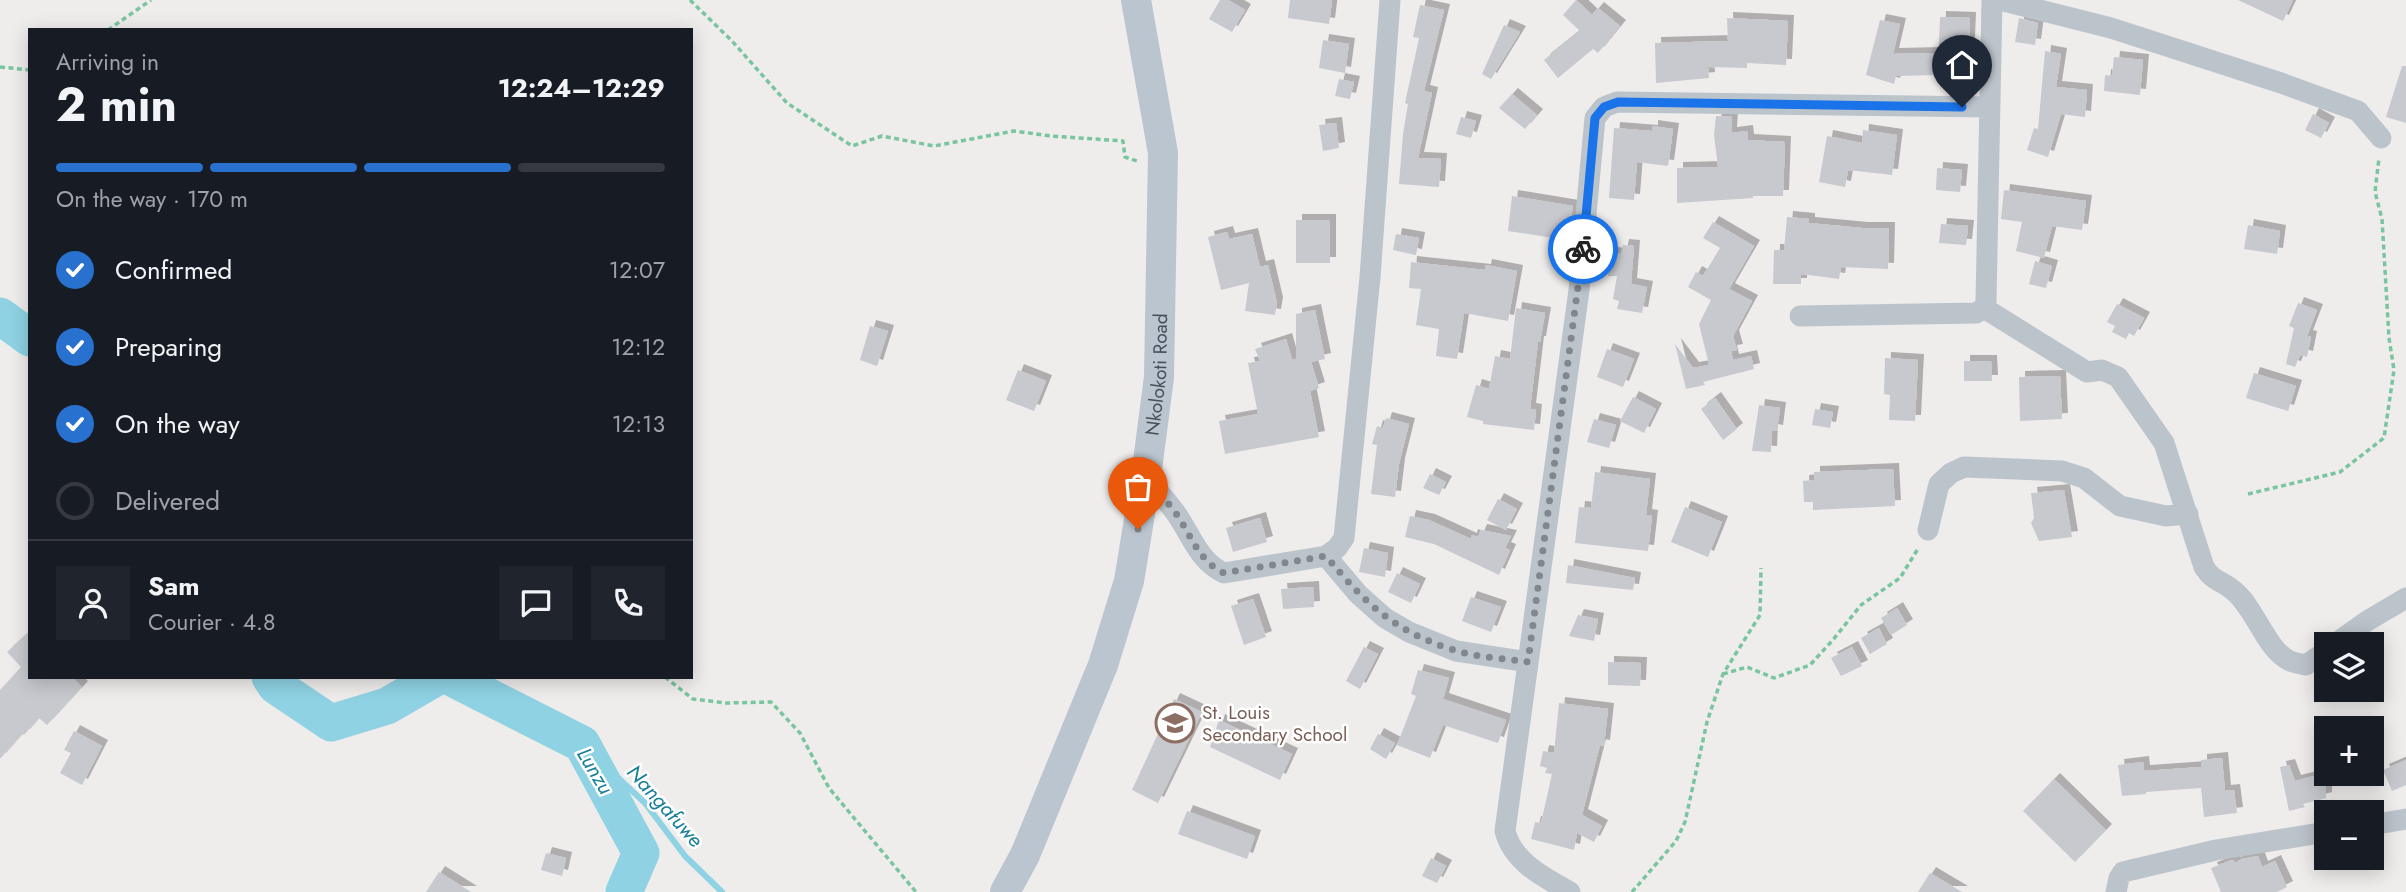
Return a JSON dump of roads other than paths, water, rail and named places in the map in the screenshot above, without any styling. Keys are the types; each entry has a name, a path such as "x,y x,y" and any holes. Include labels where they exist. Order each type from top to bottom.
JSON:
{"main road":[{"name":"Nkolokoti Road","path":"1005,892 1025,855 1103,666 1129,582 1146,477 1159,377 1163,153 1136,0"}],"street":[{"path":"1146,477 1176,513 1204,559 1224,573 1326,556 1337,548 1344,538 1370,276 1390,0"},
{"path":"1800,316 1976,313 1984,308 1992,0"},
{"path":"2000,0 2111,28 2281,83 2358,111 2381,138"},
{"path":"1570,892 1517,857 1508,844 1506,831 1579,290 1595,118 1604,107 1618,102 1989,107"},
{"path":"1984,308 2087,372 2102,370 2118,377 2164,443 2204,567 2212,579 2234,590 2255,616 2273,647 2288,661 2306,665 2314,659"},
{"path":"1928,530 1938,484 1964,467 2062,471 2084,478 2120,506 2166,516 2188,514"},
{"path":"1326,556 1358,594 1385,618 1409,632 1456,651 1528,662"},
{"path":"2352,632 2406,598"},
{"path":"2384,823 2406,819"},
{"path":"2116,892 2123,872 2217,850 2314,834"}],"waterway":[{"name":"Lunzu","path":"0,316 28,337"},
{"name":"Lunzu","path":"271,679 276,686 331,723 387,706 434,679"},
{"name":"Nangafuwe","path":"454,679 582,744 641,853 624,892"},
{"name":"Nangafuwe","path":"582,744 645,803 685,856 722,892"}],"place":[{"name":"St. Louis Secondary School","path":"1175,723"}]}
